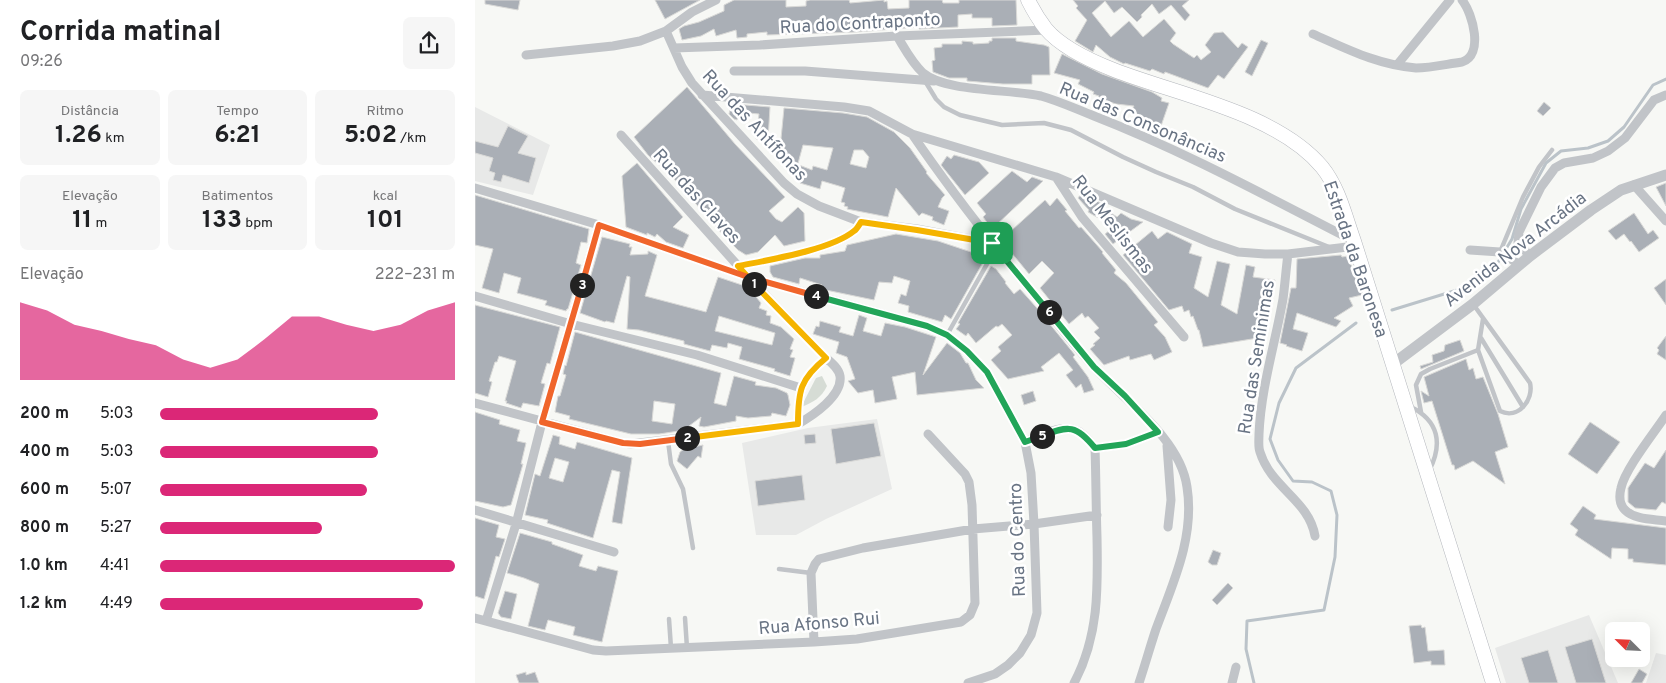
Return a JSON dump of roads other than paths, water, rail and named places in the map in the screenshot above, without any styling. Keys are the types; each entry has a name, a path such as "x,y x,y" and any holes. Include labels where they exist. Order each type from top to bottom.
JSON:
{"main road":[{"name":"Estrada da Baronesa","path":"1028,0 1047,30 1086,59 1134,78 1248,117 1281,134 1306,151 1323,168 1335,187 1355,243 1493,683"}],"street":[{"path":"526,56 640,41 665,31 692,12 716,0"},
{"path":"1397,65 1450,0"},
{"path":"1313,34 1386,64 1416,68 1462,62 1472,56 1475,43 1472,21 1462,0"},
{"name":"Rua do Contraponto","path":"674,48 1047,30"},
{"name":"Rua das Antífonas","path":"665,31 682,67 702,96 784,184 797,194 819,206 861,222 917,230 994,246"},
{"path":"897,36 922,72 937,82"},
{"name":"Rua das Consonâncias","path":"734,71 805,71 925,80 1022,92 1056,100 1126,128 1227,175 1355,243"},
{"path":"1530,256 1518,243 1519,232 1541,187 1555,168 1564,163 1593,158 1608,151 1625,138 1654,100 1666,95"},
{"path":"702,96 844,107 869,111 912,134 994,246 1094,367 1125,396 1167,442 1183,472 1187,487 1188,514 1185,548 1139,683"},
{"name":"Rua Meslismas","path":"912,134 1055,177 1071,198 1082,217 1184,337"},
{"name":"Rua das Claves","path":"621,135 748,277 835,366 840,375 840,384 835,393 826,404 798,424"},
{"name":"Avenida Nova Arcádia","path":"1393,364 1473,304 1530,256 1591,210 1621,190 1634,184 1666,175"},
{"path":"1055,177 1211,243 1238,252 1287,254 1355,243"},
{"path":"1634,184 1666,221"},
{"name":"Rua do Centro","path":"475,188 599,225 748,277 927,326 947,335 967,351 987,372 1025,442 1031,473 1037,613 1031,635 1020,652 1008,665 995,674 968,683"},
{"path":"738,266 790,255 836,241 854,231 861,222"},
{"path":"486,621 599,225"},
{"path":"1470,250 1504,254 1521,265"},
{"name":"Rua das Seminimas","path":"1287,254 1283,298 1264,393 1259,450 1268,472 1304,509 1311,519 1315,536"},
{"path":"475,296 571,324 697,355 801,388"},
{"path":"475,404 623,443 640,444 668,441 798,424 801,388 814,368 826,358"},
{"path":"1666,415 1629,471 1621,488 1620,501 1626,511 1641,518 1666,520"},
{"path":"1025,442 1059,429 1069,429 1077,431 1084,436 1095,448 1098,568 1096,615 1085,658 1074,683"},
{"path":"1095,448 1126,444 1158,432"},
{"name":"Rua Afonso Rui","path":"475,618 593,650 616,651 857,639 961,622 970,615 975,603 972,505 969,482 965,474 928,434"},
{"path":"1167,442 1171,500 1167,528"},
{"path":"475,510 515,524 614,552"},
{"path":"814,642 811,573 819,559 863,548 973,529 1034,524 1097,515"},
{"path":"1232,683 1235,667"}],"lane":[{"path":"925,80 944,107 960,115 1002,125 1044,124 1071,130 1123,157 1193,187 1235,209 1331,248"},
{"path":"1504,254 1523,197 1539,167 1552,150"},
{"path":"947,335 994,246"},
{"path":"1473,304 1530,382 1529,398 1523,407 1515,413 1506,414 1500,410 1478,350 1483,319"},
{"path":"1481,337 1523,407"},
{"path":"1421,412 1416,385 1421,374 1478,350"},
{"path":"1405,405 1421,412 1429,419 1435,430 1437,443 1436,457 1427,474"},
{"path":"668,441 671,464 683,489 693,548"},
{"path":"779,569 811,573"},
{"path":"685,618 687,648"},
{"path":"669,619 671,649"}],"waterway":[{"path":"1392,310 1467,287 1494,269 1512,239 1521,209 1546,163 1561,151 1588,148 1608,141 1624,127 1653,85 1666,79"},
{"path":"1254,683 1246,649 1247,621 1324,610 1335,557 1337,515 1331,491 1312,482 1293,481 1278,460 1270,439 1279,403 1296,368 1356,323"}]}
